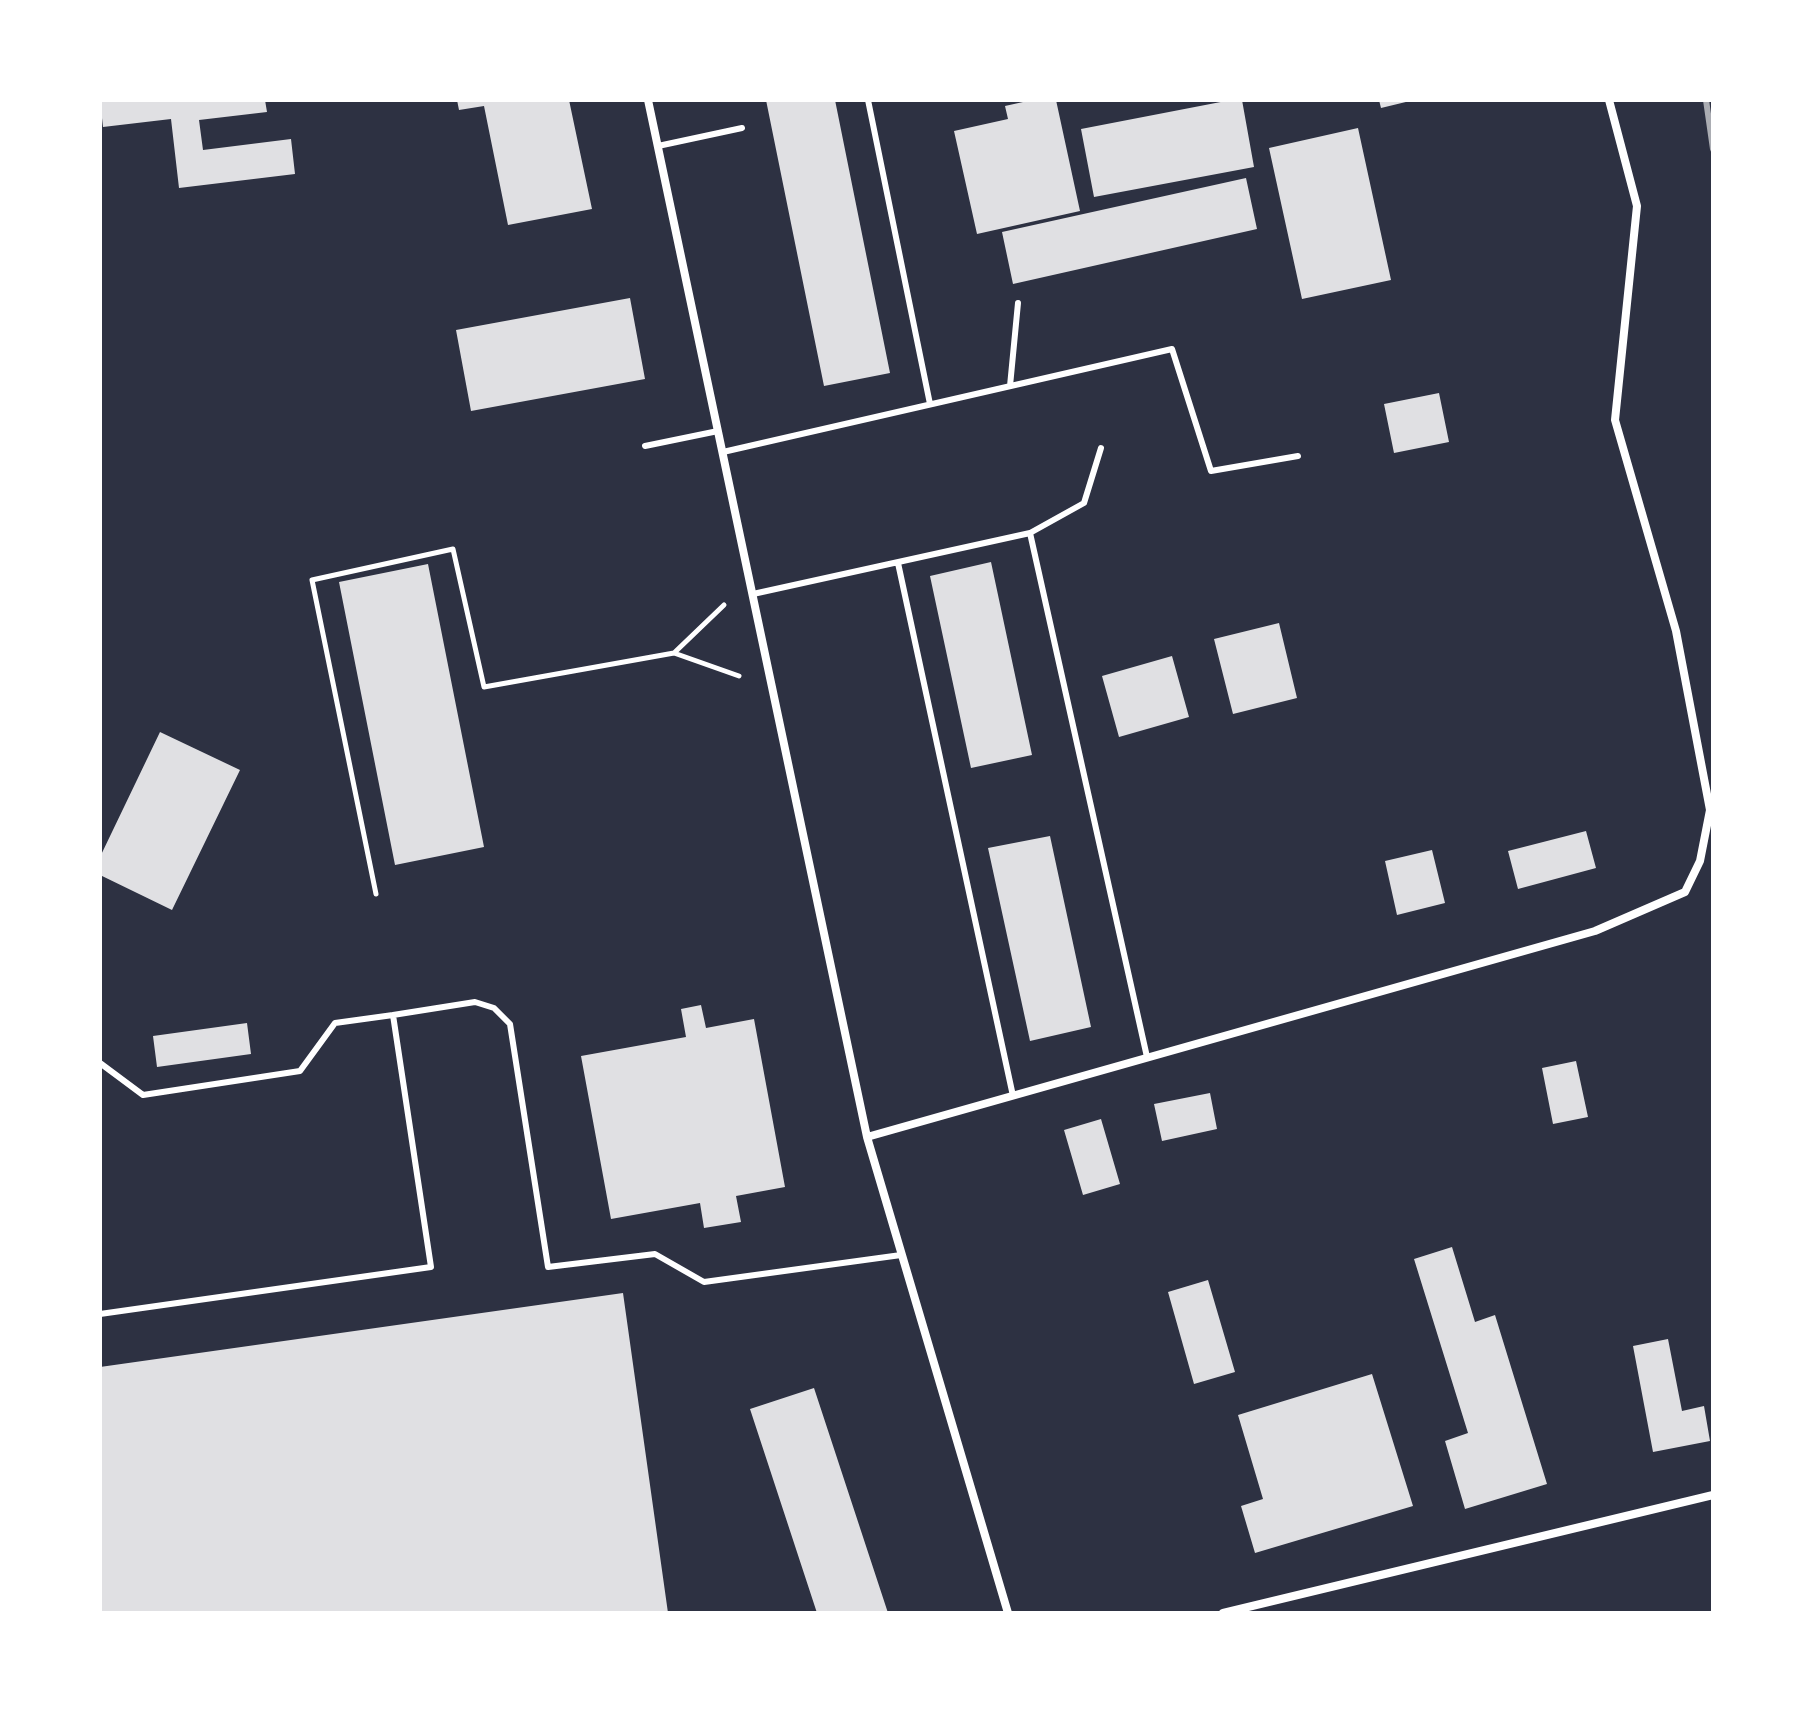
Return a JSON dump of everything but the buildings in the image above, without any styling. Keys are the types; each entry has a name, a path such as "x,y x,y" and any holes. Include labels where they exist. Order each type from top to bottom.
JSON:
{"street":[{"path":"648,100 867,1137 1008,1613"},
{"path":"867,1137 1595,931 1685,892 1700,861 1710,810 1676,631 1615,420 1637,206 1609,100"},
{"path":"1229,1612 1713,1495"}],"lane":[{"path":"868,100 930,404"},
{"path":"658,146 742,128"},
{"path":"1010,386 1018,303"},
{"path":"723,452 1172,349 1211,471 1298,456"},
{"path":"645,446 718,431"},
{"path":"753,594 1030,533 1084,503 1101,448"},
{"path":"1030,533 1147,1057"},
{"path":"898,563 1013,1096"},
{"path":"100,1063 143,1095 300,1071 335,1023 475,1002 494,1008 510,1024 548,1267 655,1254 704,1282 901,1255"},
{"path":"100,1314 431,1267 393,1015"}],"path":[{"path":"376,894 312,580 453,549 484,687 674,653 739,676"},
{"path":"674,653 724,605"}],"railway":[{"path":"1706,100 1713,149"}]}
